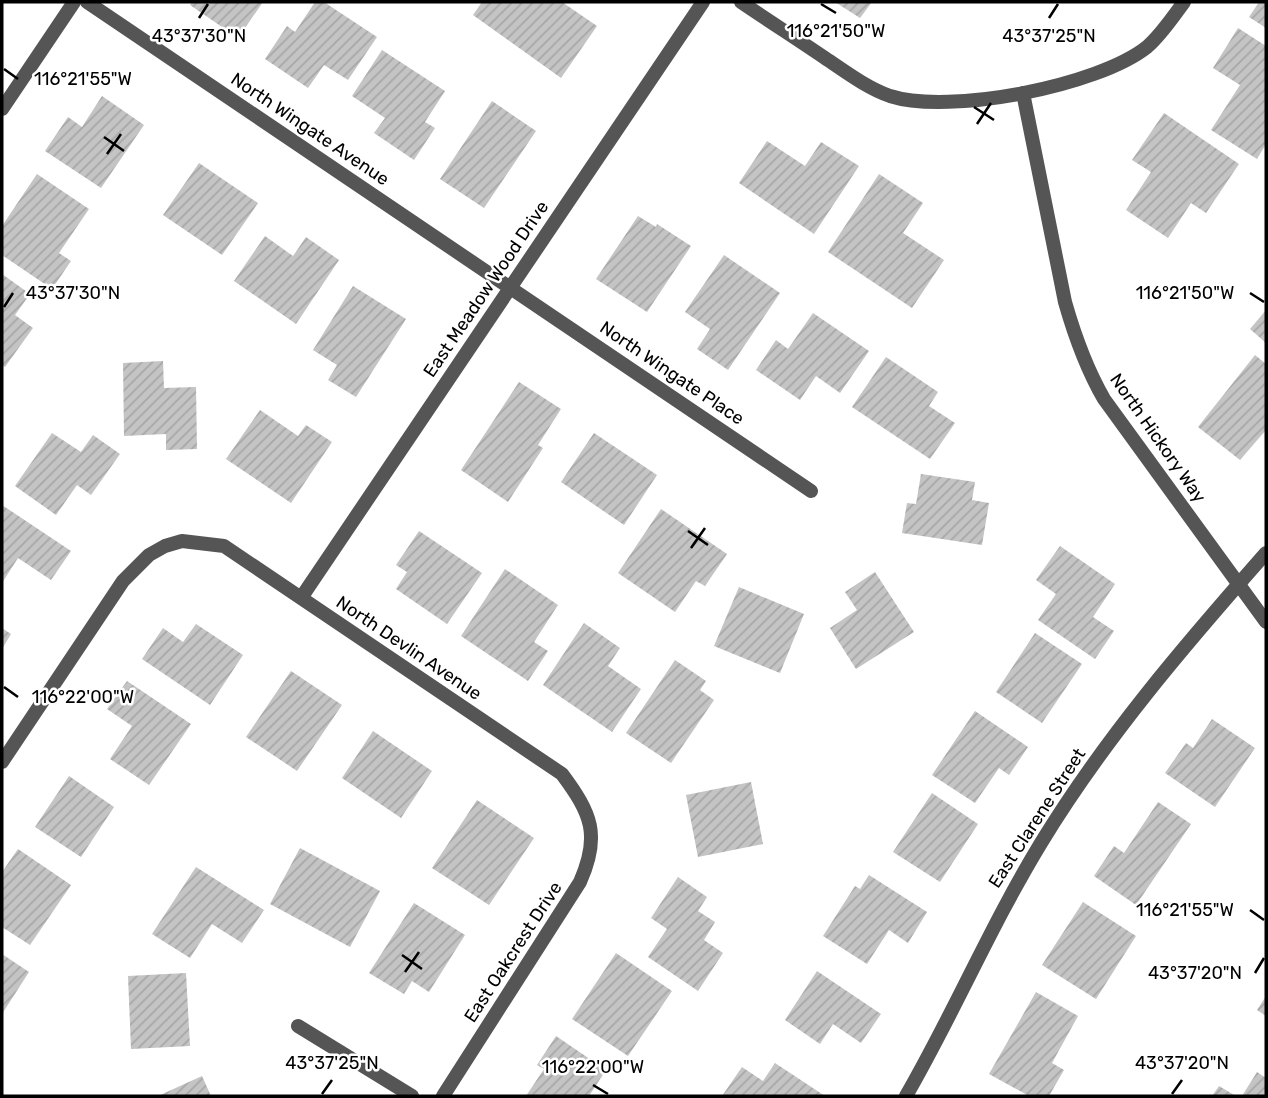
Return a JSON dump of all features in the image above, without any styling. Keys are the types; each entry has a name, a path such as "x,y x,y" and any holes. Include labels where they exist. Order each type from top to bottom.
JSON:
{"street":[{"path":"2,109 74,2"},
{"name":"North Wingate Avenue","path":"87,2 510,288"},
{"name":"East Meadow Wood Drive","path":"301,598 703,2"},
{"path":"741,2 858,80 889,96 924,103 1023,93 1118,65 1147,47 1184,2"},
{"name":"North Hickory Way","path":"1023,93 1065,302 1087,369 1104,399 1266,622"},
{"name":"North Wingate Place","path":"510,288 811,491"},
{"name":"North Devlin Avenue","path":"2,762 123,581 149,555 165,546 183,541 224,546 562,774 582,801 590,821"},
{"name":"East Clarene Street","path":"906,1096 1001,911 1056,819 1150,688 1266,553"},
{"name":"East Oakcrest Drive","path":"443,1096 580,882 591,851 590,821"},
{"path":"298,1026 412,1096"}],"building":[{"path":"192,2 263,2 238,38 190,5"},
{"path":"315,2 324,2 377,37 348,80 324,65 308,88 265,59 287,26 295,32"},
{"path":"482,2 562,2 597,26 561,78 473,15"},
{"path":"835,2 872,2 860,18"},
{"path":"1259,2 1266,2 1266,28 1249,17"},
{"path":"1238,28 1266,46 1266,144 1257,159 1211,130 1240,85 1213,68"},
{"path":"382,50 445,91 425,122 435,128 414,160 374,133 385,118 352,96"},
{"path":"102,96 144,125 101,188 45,151 68,117 82,127"},
{"path":"492,101 536,131 484,208 440,179"},
{"path":"1164,113 1239,164 1206,213 1191,203 1168,238 1126,210 1151,172 1132,160"},
{"path":"767,141 805,166 821,142 859,166 814,234 739,183"},
{"path":"199,163 258,203 222,255 163,215"},
{"path":"37,174 89,209 59,253 71,261 52,289 2,255 2,226"},
{"path":"879,174 923,203 903,233 944,260 912,308 828,252"},
{"path":"638,216 656,227 657,224 691,246 647,312 596,279"},
{"path":"265,236 293,256 306,237 339,260 296,324 234,281"},
{"path":"724,255 780,293 728,370 697,349 710,329 685,312"},
{"path":"2,274 30,294 15,315 33,328 5,367 2,365"},
{"path":"353,286 406,319 356,397 328,380 337,365 313,350"},
{"path":"1266,310 1266,343 1250,329"},
{"path":"813,313 869,351 840,393 816,376 800,400 756,370 776,340 788,349"},
{"path":"1255,355 1266,364 1266,430 1240,460 1198,427"},
{"path":"886,357 938,392 929,406 955,423 930,459 852,407"},
{"path":"163,361 164,388 196,387 197,449 166,450 166,434 124,436 123,363"},
{"path":"519,382 561,409 538,445 543,448 508,502 461,470"},
{"path":"260,410 298,436 306,425 332,442 291,503 226,459"},
{"path":"52,433 81,452 93,435 120,454 91,495 77,485 56,515 15,486"},
{"path":"594,433 657,475 624,525 561,482"},
{"path":"921,474 975,482 972,500 989,503 982,545 902,533 907,503 916,504"},
{"path":"2,505 71,551 51,580 18,558 2,583"},
{"path":"661,509 727,554 705,586 696,581 675,612 618,573"},
{"path":"419,531 482,573 447,624 396,589 407,572 396,565"},
{"path":"1060,546 1115,584 1093,617 1114,631 1095,659 1038,620 1056,594 1036,580"},
{"path":"505,569 558,605 534,642 548,651 528,681 461,636"},
{"path":"875,572 914,632 856,669 830,628 857,610 845,592"},
{"path":"739,587 804,614 780,673 714,646"},
{"path":"584,623 620,648 608,666 641,689 612,732 543,685"},
{"path":"196,624 243,655 210,705 142,659 163,628 183,642"},
{"path":"2,628 11,634 2,649"},
{"path":"1035,633 1082,664 1042,723 996,692"},
{"path":"675,660 706,681 700,690 714,700 671,763 626,733"},
{"path":"291,671 342,705 297,771 246,737"},
{"path":"127,681 191,724 149,785 110,759 132,726 107,709"},
{"path":"975,711 1028,747 1009,775 999,768 975,803 932,775"},
{"path":"1212,719 1255,748 1215,807 1165,773 1186,743 1193,748"},
{"path":"373,731 432,771 401,818 342,778"},
{"path":"69,776 114,807 81,857 35,827"},
{"path":"751,782 763,844 698,857 686,795"},
{"path":"932,793 978,824 940,882 893,852"},
{"path":"477,800 534,838 489,905 432,868"},
{"path":"1158,802 1191,824 1136,905 1094,876 1114,846 1124,853"},
{"path":"300,848 380,891 350,947 270,904"},
{"path":"18,849 71,885 30,945 2,927 2,872"},
{"path":"196,867 264,910 242,943 212,924 190,958 152,934"},
{"path":"869,875 927,912 908,943 889,930 867,964 823,936 855,886 860,889"},
{"path":"678,877 707,897 698,911 715,922 704,940 723,953 698,991 648,957 667,929 651,918"},
{"path":"1083,902 1136,936 1096,999 1042,965"},
{"path":"414,903 465,935 429,992 412,981 404,994 369,973"},
{"path":"616,953 672,991 628,1056 572,1019"},
{"path":"2,954 29,972 2,1014"},
{"path":"817,971 881,1014 861,1043 833,1024 820,1044 785,1020"},
{"path":"186,973 190,1046 131,1049 128,976"},
{"path":"1036,992 1078,1016 1052,1063 1064,1070 1049,1096 1029,1096 989,1074"},
{"path":"1266,996 1266,1016 1257,1010"},
{"path":"556,1036 606,1070 589,1096 526,1096 544,1069 537,1065"},
{"path":"775,1063 825,1096 722,1096 742,1067 763,1081"},
{"path":"1257,1072 1266,1078 1266,1096 1242,1096"},
{"path":"202,1076 211,1096 158,1096"},
{"path":"1219,1086 1236,1096 1212,1096"}]}
